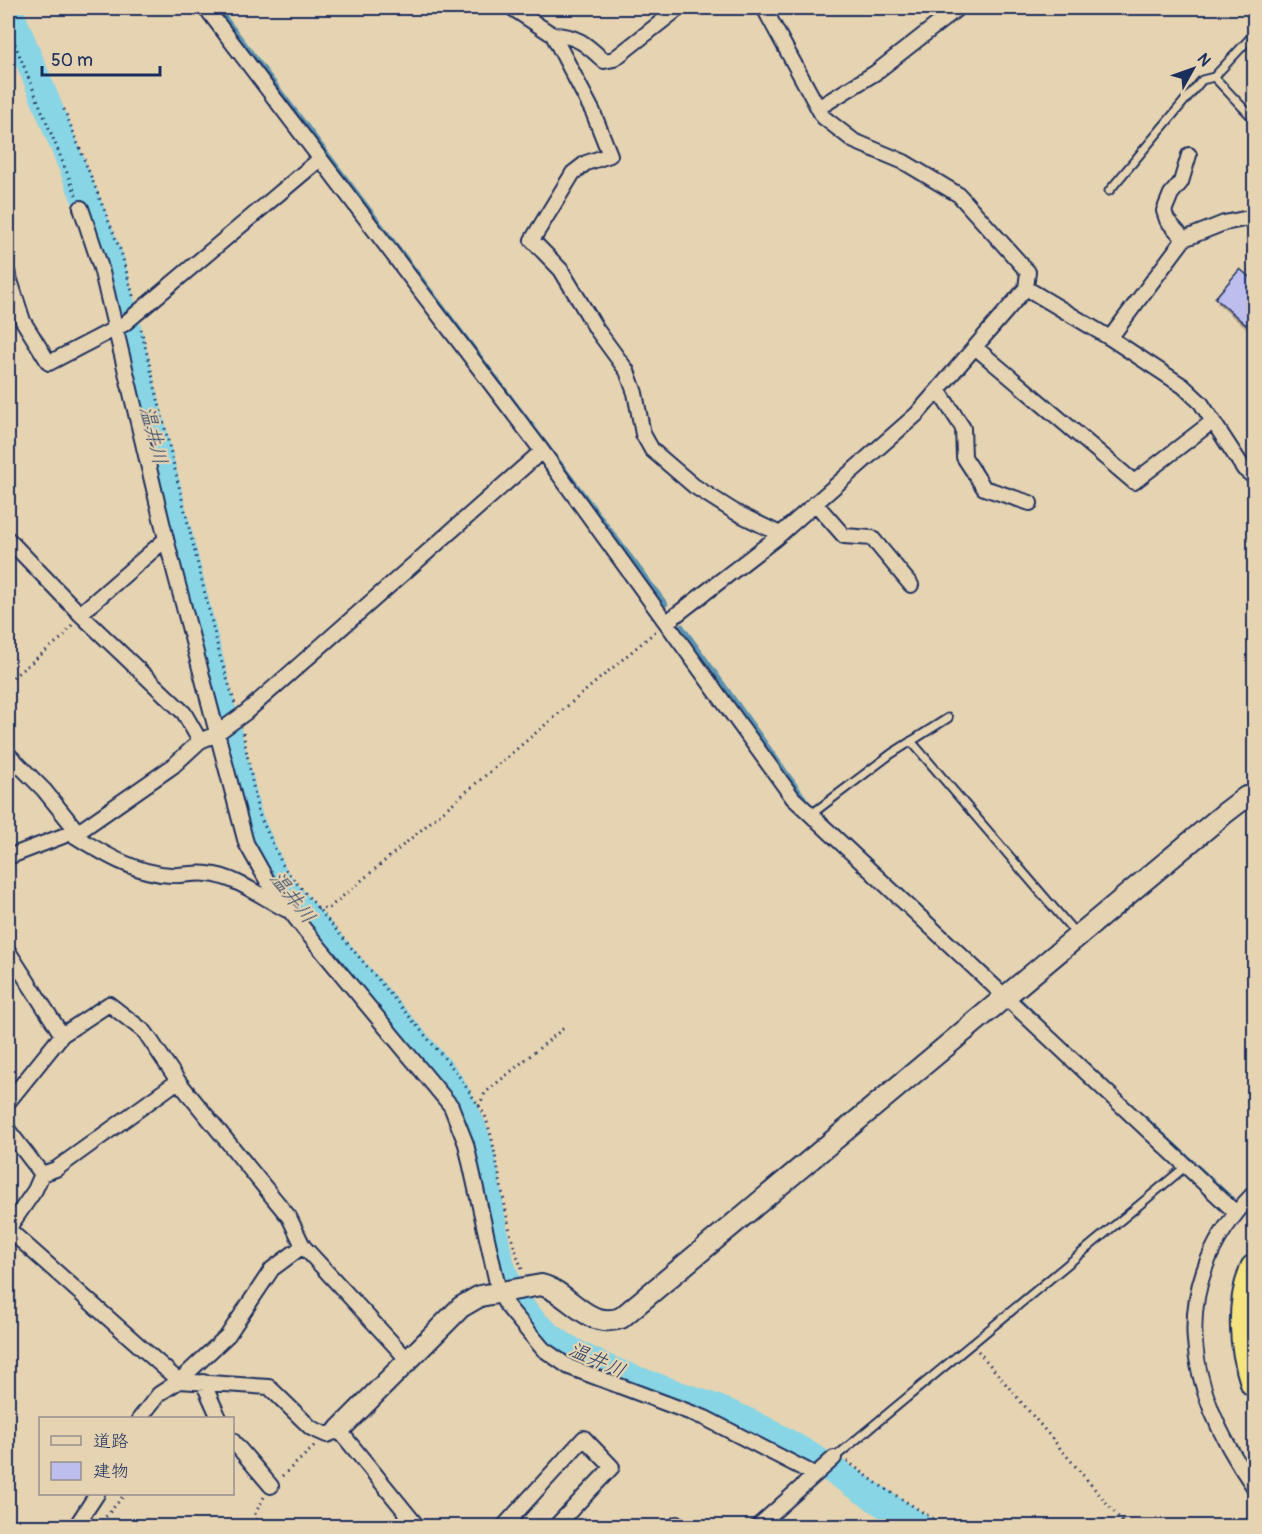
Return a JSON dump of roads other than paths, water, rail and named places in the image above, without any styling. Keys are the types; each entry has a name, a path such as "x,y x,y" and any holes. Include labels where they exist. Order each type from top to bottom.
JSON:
{"highway":[{"path":"1254,1268 1246,1295 1244,1337 1254,1383"}],"street":[{"path":"206,8 542,451 793,798 809,816 1235,1212"},
{"path":"512,8 553,35 593,112 610,155 586,163 573,173 532,240 561,270 597,330 627,371 635,393 643,434 652,450 694,486 735,512 780,534"},
{"path":"553,35 569,35 584,42 604,60 614,59 679,8"},
{"path":"667,622 780,534 917,414 1026,288 1028,272 959,195 904,162 854,141 824,117 764,8"},
{"path":"818,108 875,73 958,8"},
{"path":"1184,239 1167,220 1164,211 1171,194 1181,182 1188,155"},
{"path":"8,274 23,321 49,363 116,330 320,159"},
{"path":"81,208 102,268 166,538 246,843 269,884 451,1106 466,1144 514,1289 543,1349 569,1367 705,1418 816,1472"},
{"path":"1110,338 1184,239 1224,223 1254,217"},
{"path":"1026,288 1110,338 1183,386 1201,403 1244,469 1254,477"},
{"path":"976,348 1134,482 1213,421"},
{"path":"938,390 963,428 964,457 984,488 1030,503"},
{"path":"8,857 74,832 173,766 200,741 218,732 237,718 542,451"},
{"path":"815,503 844,536 872,538 911,585"},
{"path":"80,614 166,538"},
{"path":"8,539 80,614 184,713 200,741"},
{"path":"8,754 44,790 74,832 107,856 140,870 171,876 208,873 228,880 292,913"},
{"path":"333,1432 461,1307 480,1296 514,1289 549,1287 587,1315 611,1322 621,1318 1077,935 1252,794"},
{"path":"8,951 62,1035"},
{"path":"8,1101 62,1035 108,1004 145,1032 178,1081 289,1217 303,1246 407,1359"},
{"path":"42,1173 57,1169 178,1081"},
{"path":"8,1130 42,1173"},
{"path":"42,1173 35,1190 8,1229 179,1380 269,1387 311,1428 333,1432 417,1527"},
{"path":"1254,1193 1235,1212 1209,1258 1196,1309 1195,1351 1199,1375 1213,1419 1254,1486"},
{"path":"142,1417 159,1394 179,1380 228,1335 272,1269 303,1246"},
{"path":"203,1382 218,1417"},
{"path":"504,1527 584,1438 612,1467 556,1527"},
{"path":"234,1442 271,1486"},
{"path":"758,1527 816,1472 836,1457"},
{"path":"76,1527 95,1495"},
{"path":"675,1527 677,1524 680,1527"}],"lane":[{"path":"1109,191 1202,80 1214,77 1254,34"},
{"path":"1214,77 1249,114 1254,116"},
{"path":"809,816 911,741 948,718"},
{"path":"911,741 1077,935"},
{"path":"836,1457 1185,1167"}],"waterway":[{"name":"温井川","path":"8,8 110,259 249,819 276,880 445,1076 459,1099 474,1132 482,1161 501,1266 518,1303 538,1326 563,1346 622,1375 719,1409 770,1433 918,1526"},
{"path":"218,8 666,604"},
{"path":"682,626 808,803 1000,983"},
{"path":"1020,1000 1044,1024"},
{"path":"1144,1117 1232,1199"}]}
